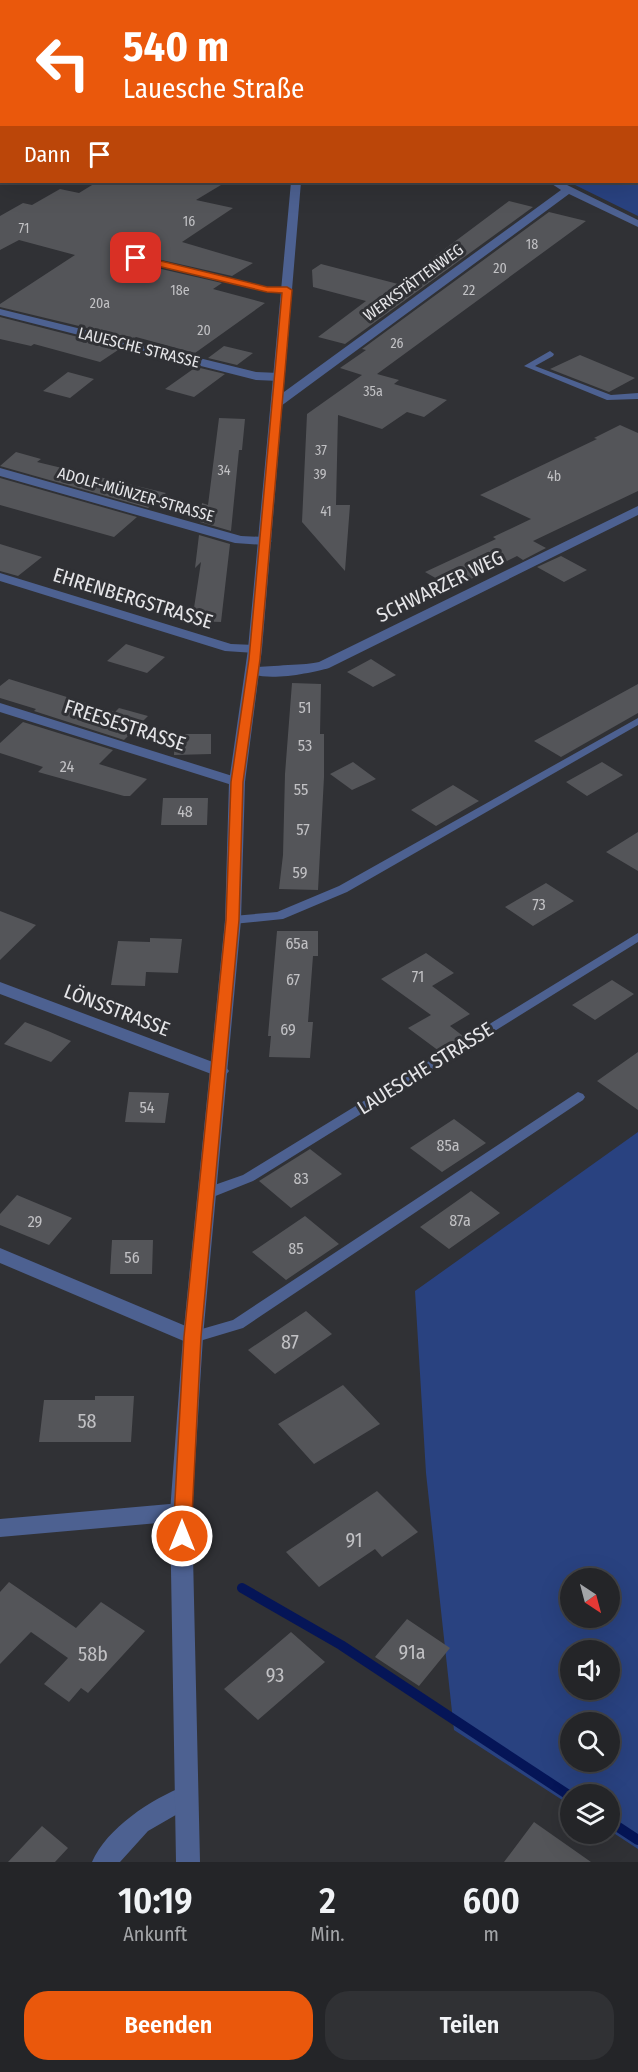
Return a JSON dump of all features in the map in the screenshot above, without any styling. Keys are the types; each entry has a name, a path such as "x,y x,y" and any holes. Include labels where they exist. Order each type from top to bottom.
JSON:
{"street":[{"path":"188,1862 181,1512 193,1337 233,920 237,782 253,670 296,183"},
{"path":"556,183 638,224"},
{"name":"WERKSTÄTTENWEG","path":"277,403 569,189"},
{"name":"LAUESCHE STRASSE","path":"0,312 256,376 279,377"},
{"name":"ADOLF-MÜNZER-STRASSE","path":"0,472 240,540 265,541"},
{"name":"SCHWARZER WEG","path":"253,670 289,673 306,671 324,665 638,510"},
{"name":"EHRENBERGSTRASSE","path":"0,577 230,648 255,649"},
{"name":"FREESESTRASSE","path":"0,707 237,782"},
{"name":"LÖNSSTRASSE","path":"0,988 220,1071"},
{"path":"0,1255 193,1337"},
{"path":"0,1528 181,1512"},
{"path":"104,1862 139,1823 185,1797"}],"lane":[{"path":"145,260 267,289 287,290"},
{"path":"550,354 528,366 610,398 638,396"},
{"path":"233,920 279,916 343,889 638,721"},
{"name":"LAUESCHE STRASSE","path":"208,1192 248,1178 638,937"},
{"path":"193,1337 238,1324 578,1097"}],"shaded area":[{"path":"571,183 638,183 638,216"},
{"path":"638,1132 638,1849 620,1837 620,1784 560,1784 560,1799 454,1730 426,1473 415,1291"}],"building":[{"path":"95,183 224,183 196,200 233,208 182,242 253,263 232,276 131,253 115,261 127,267 144,265 222,283 213,289 265,303 195,353 136,337 133,339 0,307 0,304 75,255 19,240 0,250 0,216 23,203 32,205 60,189 79,193"},
{"path":"509,201 533,207 345,344 318,337 366,301 313,287 312,270 321,264 398,284"},
{"path":"549,212 586,221 377,374 399,380 394,384 447,400 424,417 407,412 382,429 338,415 336,505 350,505 345,571 302,522 307,414 362,375 340,368 366,350 362,349"},
{"path":"0,317 121,348 100,362 34,344 31,346 0,339"},
{"path":"224,346 253,353 237,365 208,358"},
{"path":"580,355 635,378 609,392 550,369"},
{"path":"196,367 225,374 194,397 165,389"},
{"path":"68,372 94,379 70,398 43,391"},
{"path":"219,418 245,419 242,450 239,450 231,531 200,522 202,503 208,505"},
{"path":"620,425 638,433 638,491 533,541 546,548 523,560 517,556 453,588 425,572 496,539 493,537 531,519 480,495 597,439 594,438"},
{"path":"16,452 41,459 37,462 166,493 148,508 0,466"},
{"path":"0,478 137,517 114,537 0,505"},
{"path":"199,535 230,544 221,622 192,621 201,562 195,568"},
{"path":"0,544 42,557 18,576 0,571"},
{"path":"561,556 587,570 564,582 537,567"},
{"path":"126,644 165,657 147,673 107,661"},
{"path":"371,659 396,675 373,687 347,672"},
{"path":"9,679 115,712 119,708 148,716 124,740 0,698 0,686"},
{"path":"292,683 321,684 320,734 324,734 324,777 318,890 279,889 283,855 285,774"},
{"path":"638,684 638,713 561,757 534,741"},
{"path":"23,722 113,750 99,764 147,779 130,796 124,796 38,772 43,767 0,753 0,743"},
{"path":"175,734 211,734 211,754 174,755"},
{"path":"353,762 376,779 352,790 330,774"},
{"path":"602,762 623,775 587,796 566,782"},
{"path":"453,785 479,801 436,826 411,810"},
{"path":"163,798 208,798 207,825 161,825"},
{"path":"638,832 638,871 606,852"},
{"path":"546,883 574,901 533,926 505,907"},
{"path":"0,911 36,925 0,960"},
{"path":"277,931 318,931 318,956 313,956 308,1022 313,1022 310,1058 269,1057 271,1036 268,1036"},
{"path":"150,938 182,939 178,973 146,972 145,986 111,985 118,941 150,942"},
{"path":"426,953 454,973 432,986 470,1014 450,1026 463,1036 439,1051 408,1028 431,1015 381,979"},
{"path":"612,980 634,994 595,1020 572,1005"},
{"path":"25,1022 71,1041 51,1062 4,1044"},
{"path":"638,1052 638,1110 597,1081"},
{"path":"129,1092 169,1093 165,1123 125,1122"},
{"path":"454,1119 486,1143 442,1172 410,1148"},
{"path":"310,1149 342,1174 291,1208 259,1181"},
{"path":"471,1191 500,1213 449,1249 420,1227"},
{"path":"17,1195 72,1218 49,1245 0,1225 0,1214"},
{"path":"305,1216 339,1244 286,1280 252,1252"},
{"path":"112,1240 153,1240 152,1274 110,1274"},
{"path":"306,1311 332,1334 275,1374 248,1350"},
{"path":"343,1385 380,1424 314,1464 278,1424"},
{"path":"95,1396 134,1396 131,1442 39,1442 44,1400 95,1400"},
{"path":"377,1491 418,1532 382,1557 375,1549 319,1587 286,1552"},
{"path":"9,1582 76,1628 101,1602 145,1631 88,1693 81,1688 69,1702 44,1684 68,1658 31,1632 0,1664 0,1592"},
{"path":"407,1619 450,1648 419,1686 375,1657"},
{"path":"291,1632 325,1662 258,1720 224,1689"},
{"path":"534,1822 560,1840 560,1844 565,1844 591,1862 504,1862"},
{"path":"42,1826 68,1848 55,1862 8,1862"}],"waterway":[{"path":"242,1588 341,1645 560,1789"},
{"path":"620,1828 638,1840"}],"route":[{"path":"136,258 267,289 287,290 254,659 237,782 233,920 193,1337 181,1512 182,1536"}]}
